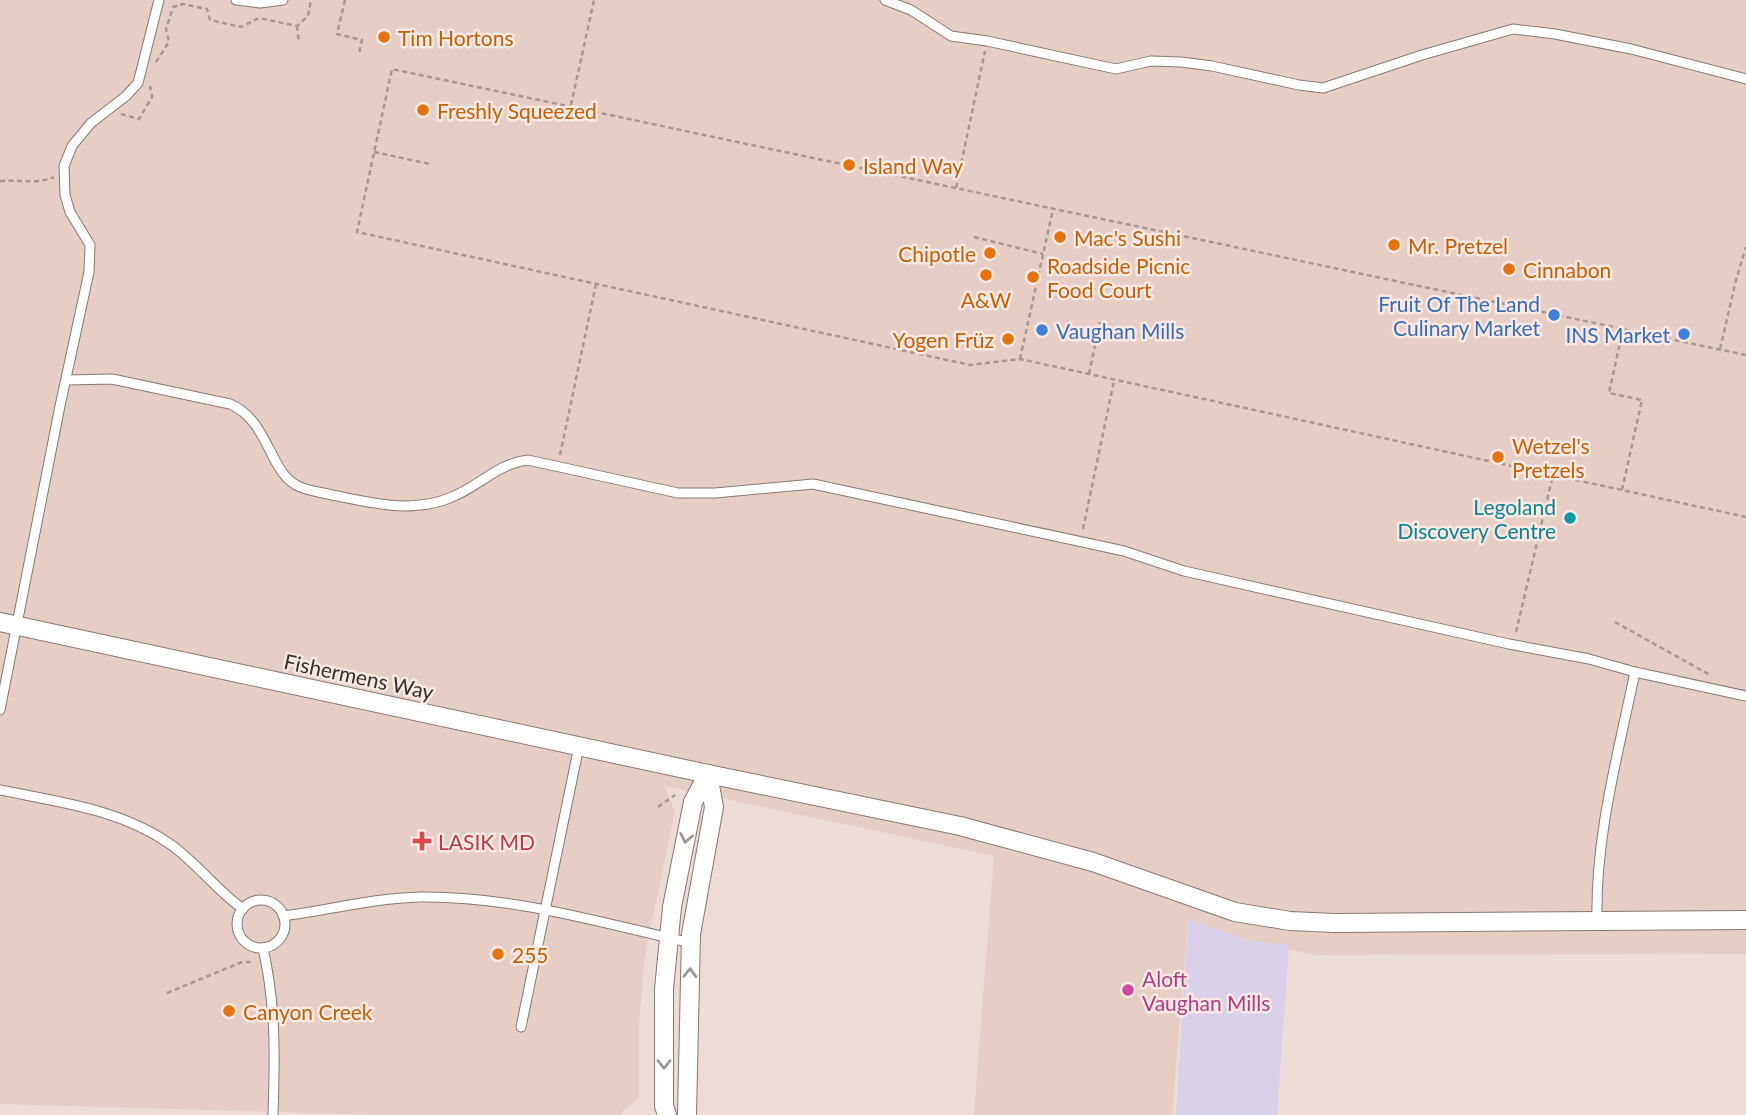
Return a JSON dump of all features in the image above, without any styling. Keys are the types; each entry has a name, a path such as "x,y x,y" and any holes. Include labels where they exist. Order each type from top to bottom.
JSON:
{"street":[{"name":"Fishermens Way","path":"8,623 579,747 960,826 1093,862 1172,892 1249,915 1290,921 1334,923 1746,920"},
{"path":"667,1115 664,1106 664,989 672,907 693,802 708,774"},
{"path":"687,1115 691,943 714,807 708,774"}],"lane":[{"path":"0,710 8,623 67,380 89,272 90,245 70,212 65,195 64,166 72,146 91,123 126,96 138,83 159,0"},
{"path":"236,0 260,4 283,0"},
{"path":"885,0 911,10 951,36 987,41 1116,69 1152,61 1181,62 1322,88 1513,29 1631,49 1746,79"},
{"path":"67,380 112,379 230,404 247,414 293,484 385,506 427,505 451,498 500,468 528,460 678,494 813,484 1124,551 1184,571 1746,696"},
{"path":"1597,921 1596,890 1603,826 1634,672"},
{"path":"521,1027 579,747"},
{"path":"0,790 91,809 123,818 146,829 194,864 227,898 243,909"},
{"path":"284,916 371,900 422,897 474,900 546,910 691,943"},
{"path":"257,901 273,904 284,916 284,932 274,945 263,948 250,945 239,933 237,925 243,909 257,901"},
{"path":"263,948 274,1010 276,1064 273,1115"}],"path":[{"path":"297,26 308,16 311,0"},
{"path":"345,0 337,34 362,40 359,54"},
{"path":"571,105 594,0"},
{"path":"156,63 169,42 166,29 173,6 183,4 207,9 210,20 241,27 259,18 297,26"},
{"path":"297,26 299,42"},
{"path":"956,188 987,41"},
{"path":"1746,355 392,69 357,232 970,365 1020,359 1746,517"},
{"path":"108,110 139,119 152,96 149,87 153,75"},
{"path":"374,152 430,164"},
{"path":"0,181 40,183 64,173"},
{"path":"1020,359 1053,209"},
{"path":"974,237 1043,254"},
{"path":"1720,349 1746,247"},
{"path":"558,465 596,284"},
{"path":"1089,374 1100,322"},
{"path":"1622,490 1642,400 1609,393 1623,329"},
{"path":"1080,542 1115,380"},
{"path":"1513,645 1553,475"},
{"path":"1615,622 1710,674 1710,688"},
{"path":"658,807 675,795"},
{"path":"167,993 242,962 267,963"}],"shaded area":[{"path":"0,0 1746,0 1746,954 1314,955 1249,940 1188,920 1172,1115 974,1115 994,856 664,786 675,811 645,954 639,1023 639,1097 619,1115 379,1115 0,1104"},
{"path":"1188,919 1249,940 1289,945 1277,1115 1176,1115"}],"place":[{"name":"Tim Hortons","path":"384,37"},
{"name":"Freshly Squeezed","path":"423,110"},
{"name":"Island Way","path":"849,165"},
{"name":"Mac's Sushi","path":"1060,237"},
{"name":"Mr. Pretzel","path":"1394,245"},
{"name":"Chipotle","path":"990,253"},
{"name":"Cinnabon","path":"1509,269"},
{"name":"A&W","path":"986,275"},
{"name":"Roadside Picnic Food Court","path":"1033,277"},
{"name":"Fruit Of The Land Culinary Market","path":"1554,315"},
{"name":"Vaughan Mills","path":"1042,330"},
{"name":"INS Market","path":"1684,334"},
{"name":"Yogen Früz","path":"1008,339"},
{"name":"Wetzel's Pretzels","path":"1498,457"},
{"name":"Legoland Discovery Centre","path":"1570,518"},
{"name":"LASIK MD","path":"422,841"},
{"name":"255","path":"498,954"},
{"name":"Aloft Vaughan Mills","path":"1128,990"},
{"name":"Canyon Creek","path":"229,1011"}]}
